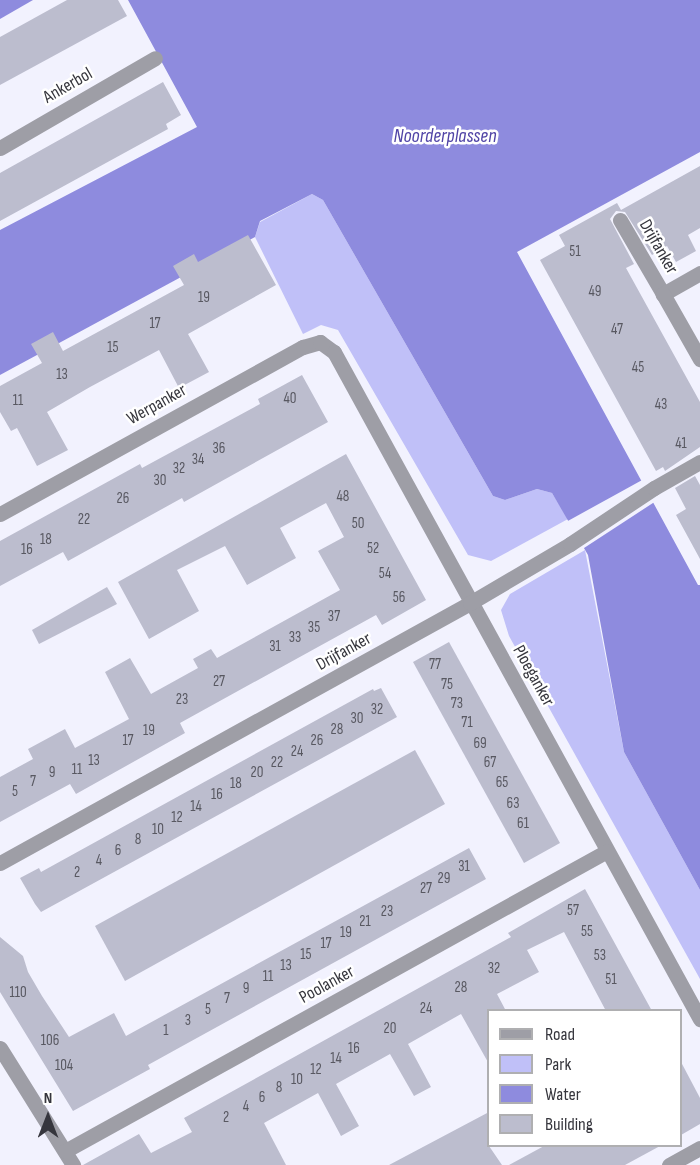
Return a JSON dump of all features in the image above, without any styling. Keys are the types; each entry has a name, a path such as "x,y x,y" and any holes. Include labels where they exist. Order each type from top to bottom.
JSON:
{"street":[{"name":"Ankerbol","path":"0,148 156,58"},
{"name":"Drijfanker","path":"620,220 700,359"},
{"name":"Drijfanker","path":"663,294 700,273"},
{"name":"Werpanker","path":"0,514 303,347 320,342 334,352"},
{"name":"Ploeganker","path":"334,352 700,1019"},
{"name":"Drijfanker","path":"0,863 471,603 570,544 654,488 700,462"},
{"name":"Poolanker","path":"64,1151 607,850"},
{"path":"0,1048 73,1165"},
{"path":"669,1165 700,1148"}],"green space":[{"path":"312,194 323,200 493,496 505,500 537,489 552,493 568,519 491,561 468,555 338,330 321,325 303,334 255,237 260,222"},
{"path":"585,550 624,752 700,890 700,979 509,636 501,610 510,594"}],"water":[{"path":"0,0 33,0 0,19"},
{"name":"Noorderplassen","path":"128,0 700,0 700,152 517,252 700,585 700,890 624,752 588,555 552,493 537,489 505,500 493,496 323,200 312,194 260,221 255,237 0,375 0,230 197,127"}],"pier":[{"path":"644,479 656,501 581,550 566,522"}],"building":[{"path":"67,0 118,0 127,16 0,85 0,37"},
{"path":"163,82 181,115 166,124 168,129 0,221 0,173"},
{"path":"700,166 700,228 688,235 696,251 676,262 667,246 652,255 625,212 616,211 610,219 634,264 626,268 700,402 700,447 665,471 663,467 656,471 540,260 565,246 559,235 617,203 621,210"},
{"path":"248,235 276,285 188,334 209,372 179,388 159,350 90,387 47,412 68,450 37,466 17,428 11,431 0,412 0,386 42,363 31,344 53,332 63,351 184,285 173,266 194,254 198,262"},
{"path":"302,375 328,422 184,502 182,498 68,561 63,552 0,586 0,541 140,464 142,468 260,404 258,399"},
{"path":"346,454 426,600 382,625 376,615 180,723 185,733 76,794 70,784 0,822 0,777 33,759 28,749 65,729 75,748 129,719 105,672 130,658 151,694 198,668 193,659 211,649 217,658 340,590 318,551 344,537 326,503 280,528 296,558 247,585 225,546 177,570 199,611 149,639 118,582"},
{"path":"695,476 700,485 700,559 676,515 686,509 675,488"},
{"path":"107,587 117,604 39,644 32,630"},
{"path":"449,642 560,843 524,863 413,662"},
{"path":"381,688 397,717 41,912 20,878 39,868 41,872 373,689 374,691"},
{"path":"415,750 445,804 125,981 95,926"},
{"path":"469,848 486,879 148,1065 150,1069 73,1111 0,992 0,937 23,956 28,972 69,1037 114,1013 126,1036"},
{"path":"585,889 651,1009 605,1009 564,932 527,950 539,972 497,994 505,1009 487,1009 487,1060 461,1014 408,1044 431,1087 414,1096 390,1054 336,1084 359,1126 341,1136 318,1093 264,1123 286,1165 83,1165 139,1134 151,1153 192,1132 184,1118 511,937 508,933"},
{"path":"682,1064 700,1098 700,1124 682,1134"},
{"path":"487,1113 487,1147 490,1147 502,1165 389,1165"},
{"path":"542,1147 658,1147 625,1165 509,1165"}]}
